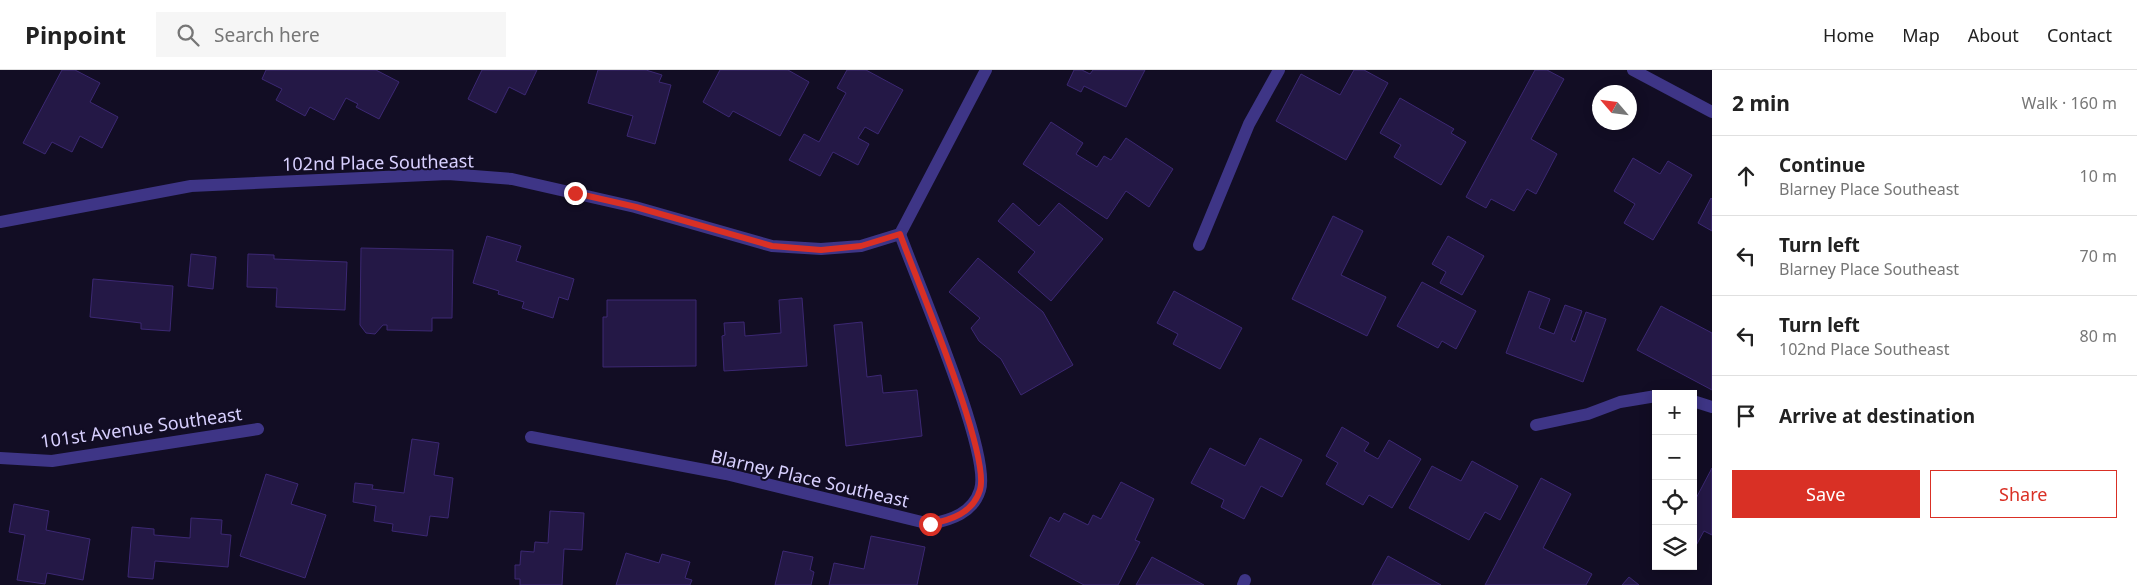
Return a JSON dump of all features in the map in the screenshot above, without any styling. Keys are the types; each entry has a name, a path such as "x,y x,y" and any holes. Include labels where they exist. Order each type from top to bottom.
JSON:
{"street":[{"path":"900,234 986,70"},
{"path":"1199,245 1249,124 1279,70"},
{"path":"1633,70 1712,112"},
{"name":"102nd Place Southeast","path":"0,222 191,186 448,174 512,179 636,207 772,246 821,250 861,246 900,234"},
{"name":"Blarney Place Southeast","path":"531,437 726,474 930,524 950,520 971,507 980,489 981,472 973,431 900,234"},
{"path":"1536,425 1588,414 1620,402 1652,397"},
{"path":"1697,402 1712,407"},
{"name":"101st Avenue Southeast","path":"0,458 52,461 258,428"}],"building":[{"path":"62,70 75,70 100,83 90,102 118,117 102,148 80,136 72,152 52,142 45,154 23,143"},
{"path":"266,70 376,70 399,82 379,119 356,107 358,104 346,98 334,120 310,107 305,116 276,100 282,89 262,79"},
{"path":"482,70 537,70 525,95 509,87 496,113 468,99"},
{"path":"598,70 646,70 662,75 659,82 671,85 655,144 627,136 633,116 588,103"},
{"path":"720,70 788,70 809,82 780,136 733,111 729,117 703,102"},
{"path":"847,70 866,70 903,90 878,134 865,127 858,138 869,144 858,165 833,152 820,176 789,160 804,134 819,142 846,93 837,88"},
{"path":"1074,70 1082,70 1090,74 1093,70 1145,70 1126,107 1084,86 1081,92 1067,85"},
{"path":"1354,70 1364,70 1388,83 1346,160 1276,121 1301,74 1340,95"},
{"path":"1535,70 1547,70 1564,79 1531,139 1557,154 1536,194 1527,189 1514,211 1491,199 1486,208 1466,197"},
{"path":"1400,98 1454,129 1451,133 1466,142 1441,185 1394,157 1401,145 1380,133"},
{"path":"1051,122 1083,143 1076,154 1097,167 1104,156 1111,160 1126,138 1173,169 1149,207 1126,191 1107,219 1023,164"},
{"path":"1633,158 1660,174 1668,161 1692,175 1653,240 1624,223 1635,204 1614,191"},
{"path":"1712,199 1712,231 1698,223"},
{"path":"1013,203 1039,226 1059,203 1103,239 1051,301 1018,272 1035,252 998,221"},
{"path":"1333,216 1363,231 1341,275 1386,297 1367,336 1292,299"},
{"path":"487,236 521,246 516,261 574,279 568,300 559,297 553,318 522,308 524,302 498,294 499,291 473,283"},
{"path":"1448,236 1484,256 1462,295 1440,283 1446,272 1432,264"},
{"path":"361,248 453,250 452,318 432,318 432,331 387,330 387,325 383,325 375,334 366,333 360,325"},
{"path":"191,254 216,257 213,289 188,286"},
{"path":"248,254 274,255 274,259 347,262 345,310 276,307 277,288 247,287"},
{"path":"978,258 1043,312 1073,365 1021,395 1001,359 979,341 971,328 980,318 949,292"},
{"path":"93,279 173,286 170,331 141,329 141,323 90,317"},
{"path":"1422,282 1476,311 1456,349 1442,341 1438,348 1397,326"},
{"path":"1174,291 1242,328 1220,369 1173,344 1178,334 1157,323"},
{"path":"1529,291 1550,299 1539,328 1554,334 1565,305 1582,311 1571,340 1575,342 1586,312 1606,319 1583,382 1506,353"},
{"path":"802,298 807,366 724,371 722,336 725,335 724,323 744,322 745,336 781,333 779,300"},
{"path":"607,300 696,300 696,366 603,367 603,317 607,317"},
{"path":"1661,306 1712,333 1712,390 1637,350"},
{"path":"862,322 867,377 881,375 883,393 917,390 922,436 846,446 834,325"},
{"path":"1342,427 1369,443 1364,451 1378,459 1389,440 1421,459 1392,508 1369,495 1363,505 1326,484 1338,463 1326,456"},
{"path":"1260,438 1302,460 1282,497 1261,486 1244,519 1221,507 1224,500 1191,483 1210,448 1245,466"},
{"path":"412,439 439,443 434,475 453,478 448,518 430,516 427,536 392,531 393,524 374,521 376,506 353,502 355,483 373,485 372,489 404,493"},
{"path":"1472,461 1518,486 1500,520 1485,512 1469,540 1409,508 1432,466 1461,481"},
{"path":"1712,468 1712,535 1704,531 1697,544 1697,525 1697,496"},
{"path":"266,474 298,484 291,504 326,515 305,578 240,556"},
{"path":"1541,478 1571,494 1543,548 1592,574 1586,585 1485,585"},
{"path":"1121,482 1154,499 1135,540 1140,542 1118,585 1084,585 1030,556 1050,517 1059,522 1064,513 1088,525 1093,515 1101,519"},
{"path":"14,504 49,511 46,530 90,539 83,580 47,573 45,584 17,580 25,535 9,532"},
{"path":"550,511 584,513 582,550 564,549 562,585 520,585 520,579 515,579 515,565 520,565 521,551 534,552 535,542 548,543"},
{"path":"191,518 222,520 221,534 231,535 228,567 155,561 153,579 128,577 132,527 154,529 154,535 190,538"},
{"path":"871,536 925,547 917,585 829,585 834,563 864,569"},
{"path":"783,551 813,557 810,570 814,572 811,585 775,585"},
{"path":"626,553 659,563 662,554 690,562 685,578 692,580 690,585 616,585"},
{"path":"1388,556 1441,585 1372,585"},
{"path":"1152,557 1204,585 1136,585"},
{"path":"1629,577 1639,585 1622,585"}],"route":[{"path":"575,193 636,207 700,227 772,246 821,250 861,246 900,234 973,431 981,472 980,489 971,507 950,520 930,524"}]}
